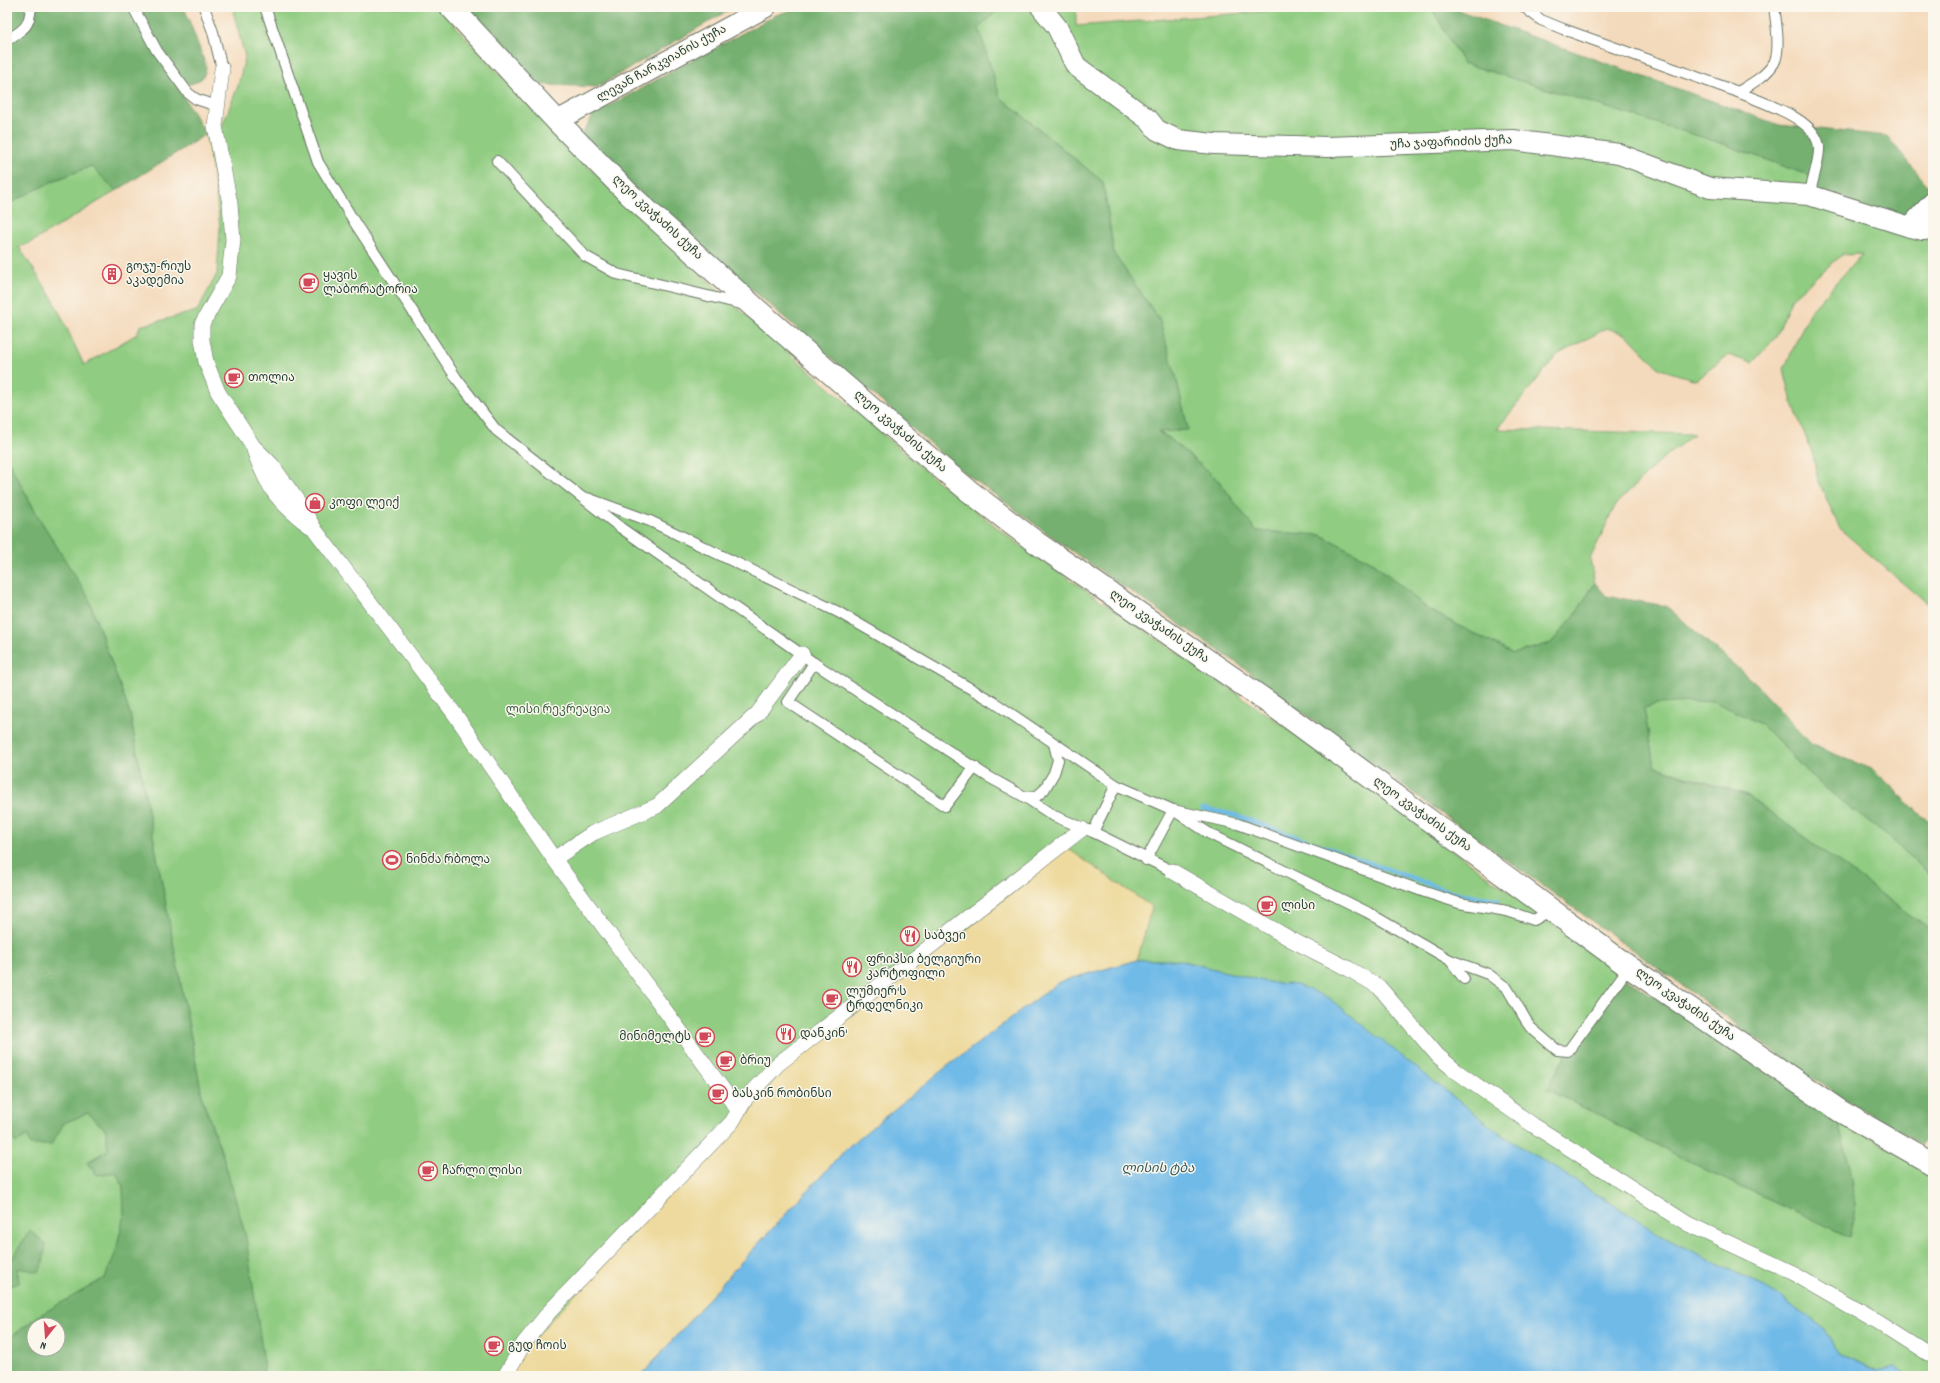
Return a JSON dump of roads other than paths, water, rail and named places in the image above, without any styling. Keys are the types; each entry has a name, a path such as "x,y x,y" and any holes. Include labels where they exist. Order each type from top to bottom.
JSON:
{"main road":[{"name":"ლეო კვაჭაძის ქუჩა","path":"451,7 557,121 629,194 755,308 915,446 1037,543 1275,707 1629,967 1840,1111 1933,1164"}],"street":[{"name":"ლევან ჩარკვიანის ქუჩა","path":"557,121 766,7"},
{"name":"უჩა ჯაფარიძის ქუჩა","path":"1041,7 1056,27 1076,66 1149,120 1157,130 1178,140 1214,144 1328,147 1513,140 1619,154 1710,188 1810,196 1910,227 1923,230 1933,229"},
{"path":"222,69 215,126 230,204 233,240 229,276 202,324 202,340 206,362 218,392 253,446 272,465 301,506 315,530 454,713 554,859 738,1110"},
{"path":"1910,227 1933,202"},
{"path":"554,859 593,833 657,806 758,712 808,659"},
{"path":"505,1376 524,1343 550,1312 732,1122 746,1098 794,1050 1087,830"},
{"path":"1172,871 1292,940 1349,969 1379,987 1438,1056 1456,1071 1534,1125 1688,1224 1795,1274 1878,1322 1933,1357"}],"lane":[{"path":"7,40 23,30 30,21 31,7"},
{"path":"134,7 157,51 188,93 196,99 217,106"},
{"path":"204,7 213,32 222,69"},
{"path":"265,7 318,162 355,223 457,379 496,430 621,528 808,659 987,776 1025,797 1054,816 1087,830 1146,860 1172,871"},
{"path":"1524,7 1541,20 1738,92 1798,119 1814,133 1819,148 1810,196"},
{"path":"1540,7 1541,20"},
{"path":"1738,92 1760,78 1775,62 1778,34 1774,7"},
{"path":"498,161 585,256 617,274 755,308"},
{"path":"579,495 650,521 838,612 992,701 1116,785 1173,810 1210,834 1367,912 1450,960 1488,974 1507,988 1530,1027 1557,1050 1568,1051 1629,967"},
{"path":"808,659 788,702 945,806 975,767"},
{"path":"1025,797 1037,796 1044,790 1054,773 1058,760 1054,744"},
{"path":"1087,830 1116,785"},
{"path":"1173,810 1238,824 1424,892 1459,903 1507,911 1534,920 1551,910"},
{"path":"1146,860 1173,810"},
{"path":"1450,960 1464,979"}],"water":[{"name":"ლისის ტბა","path":"1137,960 1178,960 1267,982 1297,985 1329,998 1500,1134 1670,1240 1764,1286 1825,1329 1837,1353 1877,1371 1895,1367 1907,1376 641,1376 733,1271 849,1146 945,1068 1059,982"}],"waterway":[{"path":"1203,809 1234,815 1454,893 1498,900"}],"place":[{"name":"გოჯუ-რიუს აკადემია","path":"112,274"},
{"name":"ყავის ლაბორატორია","path":"309,283"},
{"name":"თოლია","path":"234,378"},
{"name":"კოფი ლეიქ","path":"315,503"},
{"name":"ნინძა რბოლა","path":"392,860"},
{"name":"ლისი","path":"1267,906"},
{"name":"საბვეი","path":"910,936"},
{"name":"ფრიპსი ბელგიური კარტოფილი","path":"852,967"},
{"name":"ლუმიერ'ს ტრდელნიკი","path":"832,999"},
{"name":"დანკინ'","path":"786,1034"},
{"name":"მინიმელტს","path":"705,1037"},
{"name":"ბრიუ","path":"726,1061"},
{"name":"ბასკინ რობინსი","path":"718,1094"},
{"name":"ჩარლი ლისი","path":"428,1171"},
{"name":"გუდ ჩოის","path":"494,1346"}],"park label":[{"name":"ლისი რეკრეაცია","path":"558,710"}]}
